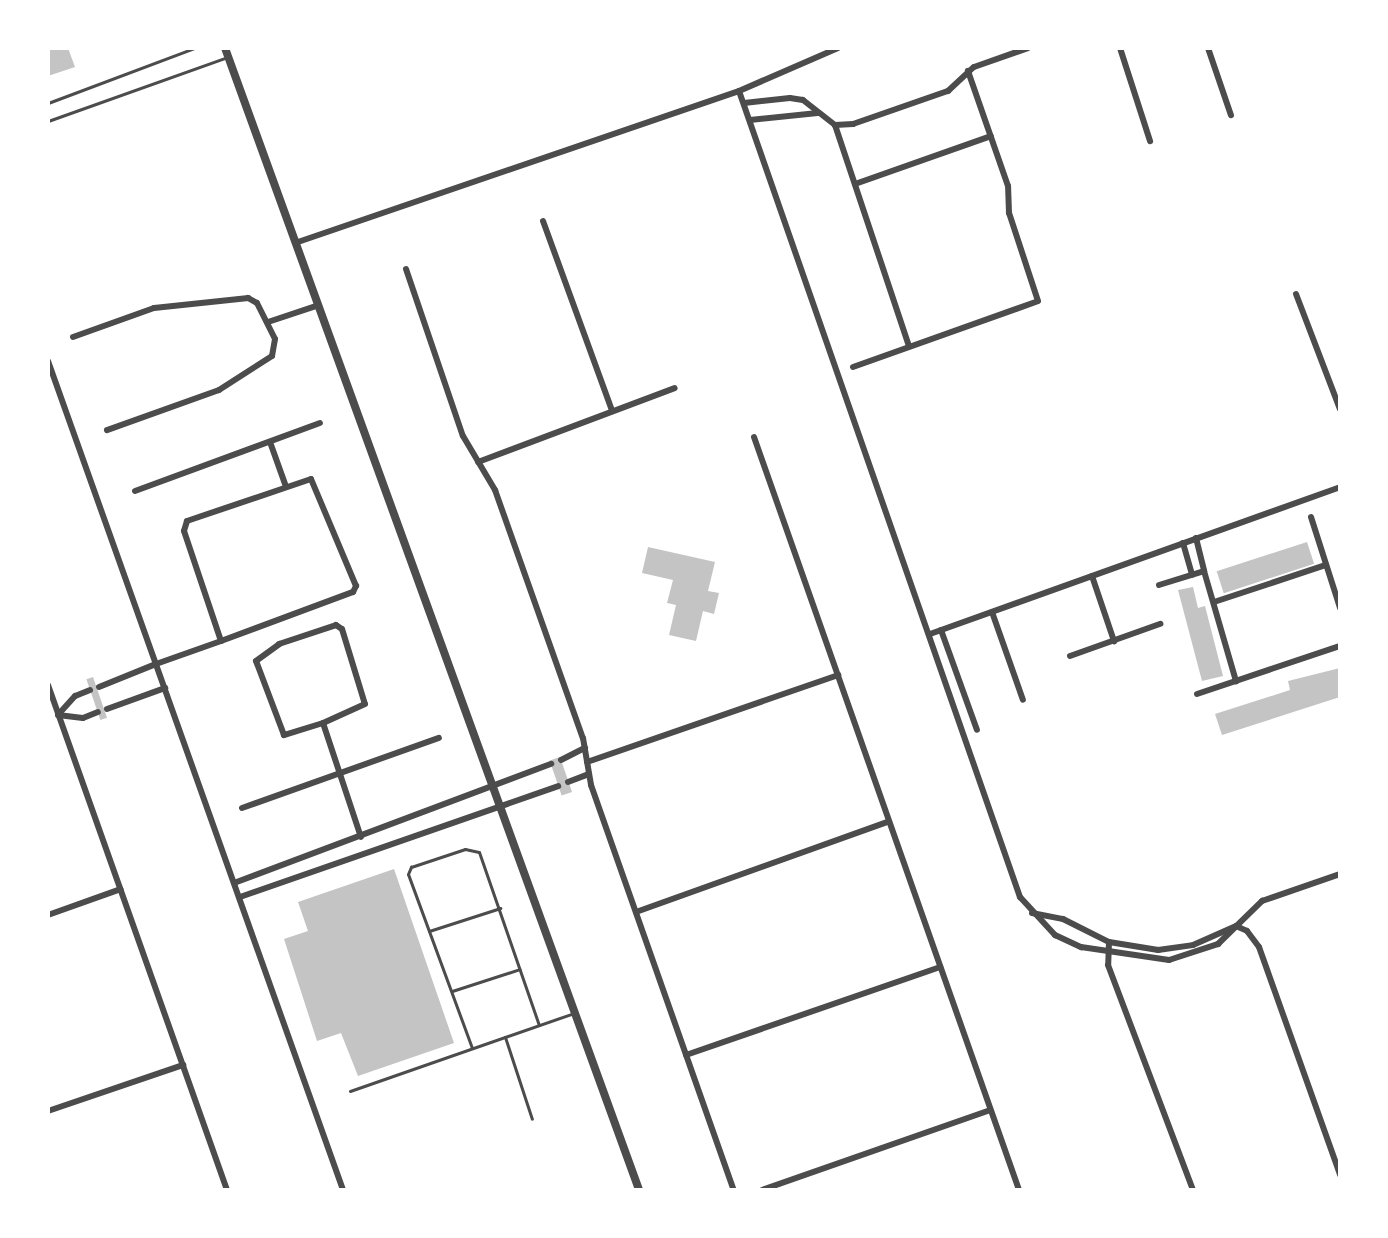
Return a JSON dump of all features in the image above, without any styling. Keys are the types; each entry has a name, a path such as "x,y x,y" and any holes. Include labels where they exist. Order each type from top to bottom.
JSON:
{"street":[{"path":"295,243 739,91 838,48"},
{"path":"835,125 853,124 948,91 968,71 1028,48"},
{"path":"1120,48 1150,141"},
{"path":"1208,48 1231,115"},
{"path":"227,52 316,306 639,1190"},
{"path":"853,367 1038,301 991,136 968,71"},
{"path":"739,91 1020,897 1032,913 1055,935 1106,954 1183,958 1218,944 1262,901 1340,874"},
{"path":"744,103 790,98 803,100 835,125 909,346"},
{"path":"750,120 818,113"},
{"path":"855,184 991,136"},
{"path":"543,221 612,411"},
{"path":"406,269 463,436 495,490 585,748 589,774 636,912 734,1190"},
{"path":"1296,294 1340,409"},
{"path":"73,337 154,308 230,298 257,303 268,322 276,349 272,356 203,398 107,430"},
{"path":"268,322 316,306"},
{"path":"48,361 343,1190"},
{"path":"478,462 675,388"},
{"path":"135,491 320,423"},
{"path":"754,437 1019,1190"},
{"path":"270,442 285,484"},
{"path":"99,687 353,592 356,586 315,483 305,477 198,514 185,526 221,641"},
{"path":"930,634 1340,487"},
{"path":"1311,517 1340,608"},
{"path":"1196,538 1236,681"},
{"path":"1183,543 1192,575"},
{"path":"1214,602 1326,565"},
{"path":"1159,585 1204,571"},
{"path":"1092,576 1114,641"},
{"path":"992,612 1023,700"},
{"path":"1070,656 1160,624"},
{"path":"336,625 342,629 365,704 323,723 284,735 256,661 279,644 336,625"},
{"path":"941,630 977,730"},
{"path":"1197,694 1340,646"},
{"path":"587,762 838,675"},
{"path":"48,685 227,1190"},
{"path":"107,709 165,688"},
{"path":"48,719 58,715 75,696 90,690"},
{"path":"58,715 83,718 98,712"},
{"path":"323,723 361,837"},
{"path":"242,808 439,738"},
{"path":"561,760 585,748"},
{"path":"234,883 495,789 551,764"},
{"path":"568,782 589,774"},
{"path":"240,897 500,803 558,786"},
{"path":"636,912 888,822"},
{"path":"48,915 121,889"},
{"path":"1032,913 1063,919 1109,942 1168,951 1236,926"},
{"path":"1236,926 1259,947 1340,1175"},
{"path":"1109,942 1106,954 1193,1190"},
{"path":"686,1055 940,967"},
{"path":"48,1111 183,1065"},
{"path":"762,1190 990,1110"}],"lane":[{"path":"48,103 194,48"},
{"path":"48,121 227,52"},
{"path":"472,1048 408,870 465,849 483,858 539,1025"},
{"path":"429,931 500,908"},
{"path":"451,991 520,969"},
{"path":"350,1091 575,1012"},
{"path":"505,1037 532,1119"}],"building":[{"path":"48,48 68,48 75,67 48,76"},
{"path":"1307,542 1314,564 1224,593 1217,571"},
{"path":"648,547 715,562 708,591 719,593 714,614 703,611 696,641 669,635 676,605 667,603 673,580 642,573"},
{"path":"1193,587 1198,608 1205,606 1223,676 1202,681 1178,590"},
{"path":"1340,668 1340,697 1222,735 1215,714 1290,690 1288,681"},
{"path":"93,677 107,718 100,720 86,679"},
{"path":"560,757 572,792 562,796 550,761"},
{"path":"394,869 454,1043 358,1076 341,1033 317,1041 284,939 308,931 298,902"}]}
